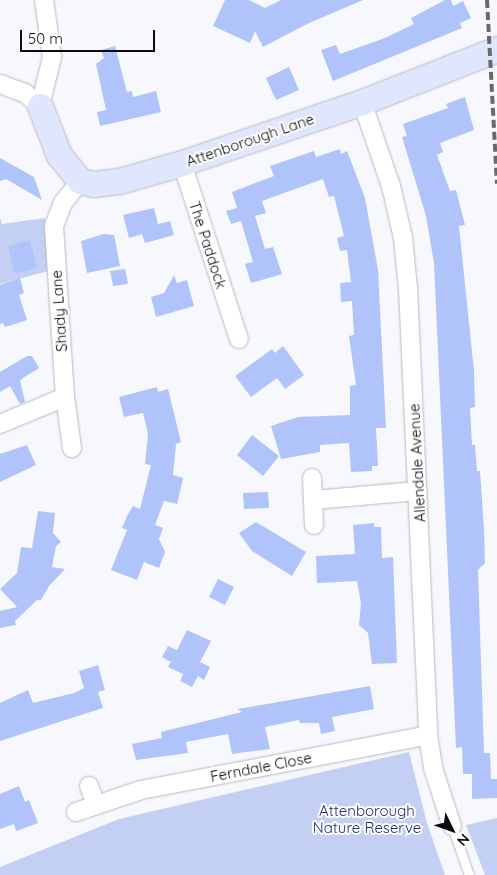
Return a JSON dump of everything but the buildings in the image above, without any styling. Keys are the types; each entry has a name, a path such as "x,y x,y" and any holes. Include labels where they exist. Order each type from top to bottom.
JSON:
{"street":[{"path":"40,106 52,58 44,0"},
{"name":"Attenborough Lane","path":"80,181 94,184 119,181 182,164 362,102 497,48"},
{"path":"0,84 25,93 40,106 59,155 80,181"},
{"name":"Allendale Avenue","path":"362,102 392,186 403,238 408,288 428,735 433,768 452,826"},
{"name":"The Paddock","path":"182,164 232,333"},
{"name":"Shady Lane","path":"72,448 65,398 54,226 62,203 80,181"},
{"path":"0,424 65,398"},
{"path":"312,478 314,525"},
{"path":"313,500 418,491"},
{"name":"Ferndale Close","path":"76,812 141,790 428,735"},
{"path":"89,786 96,805"}],"lane":[{"path":"452,826 469,875"}],"green space":[{"path":"0,218 2,224 45,218 48,271 0,284"},
{"name":"Attenborough Nature Reserve","path":"409,752 427,823 445,875 0,875 0,867 119,819"},
{"path":"497,818 497,875 485,875 466,825"}],"railway":[{"path":"487,0 497,184"}]}
